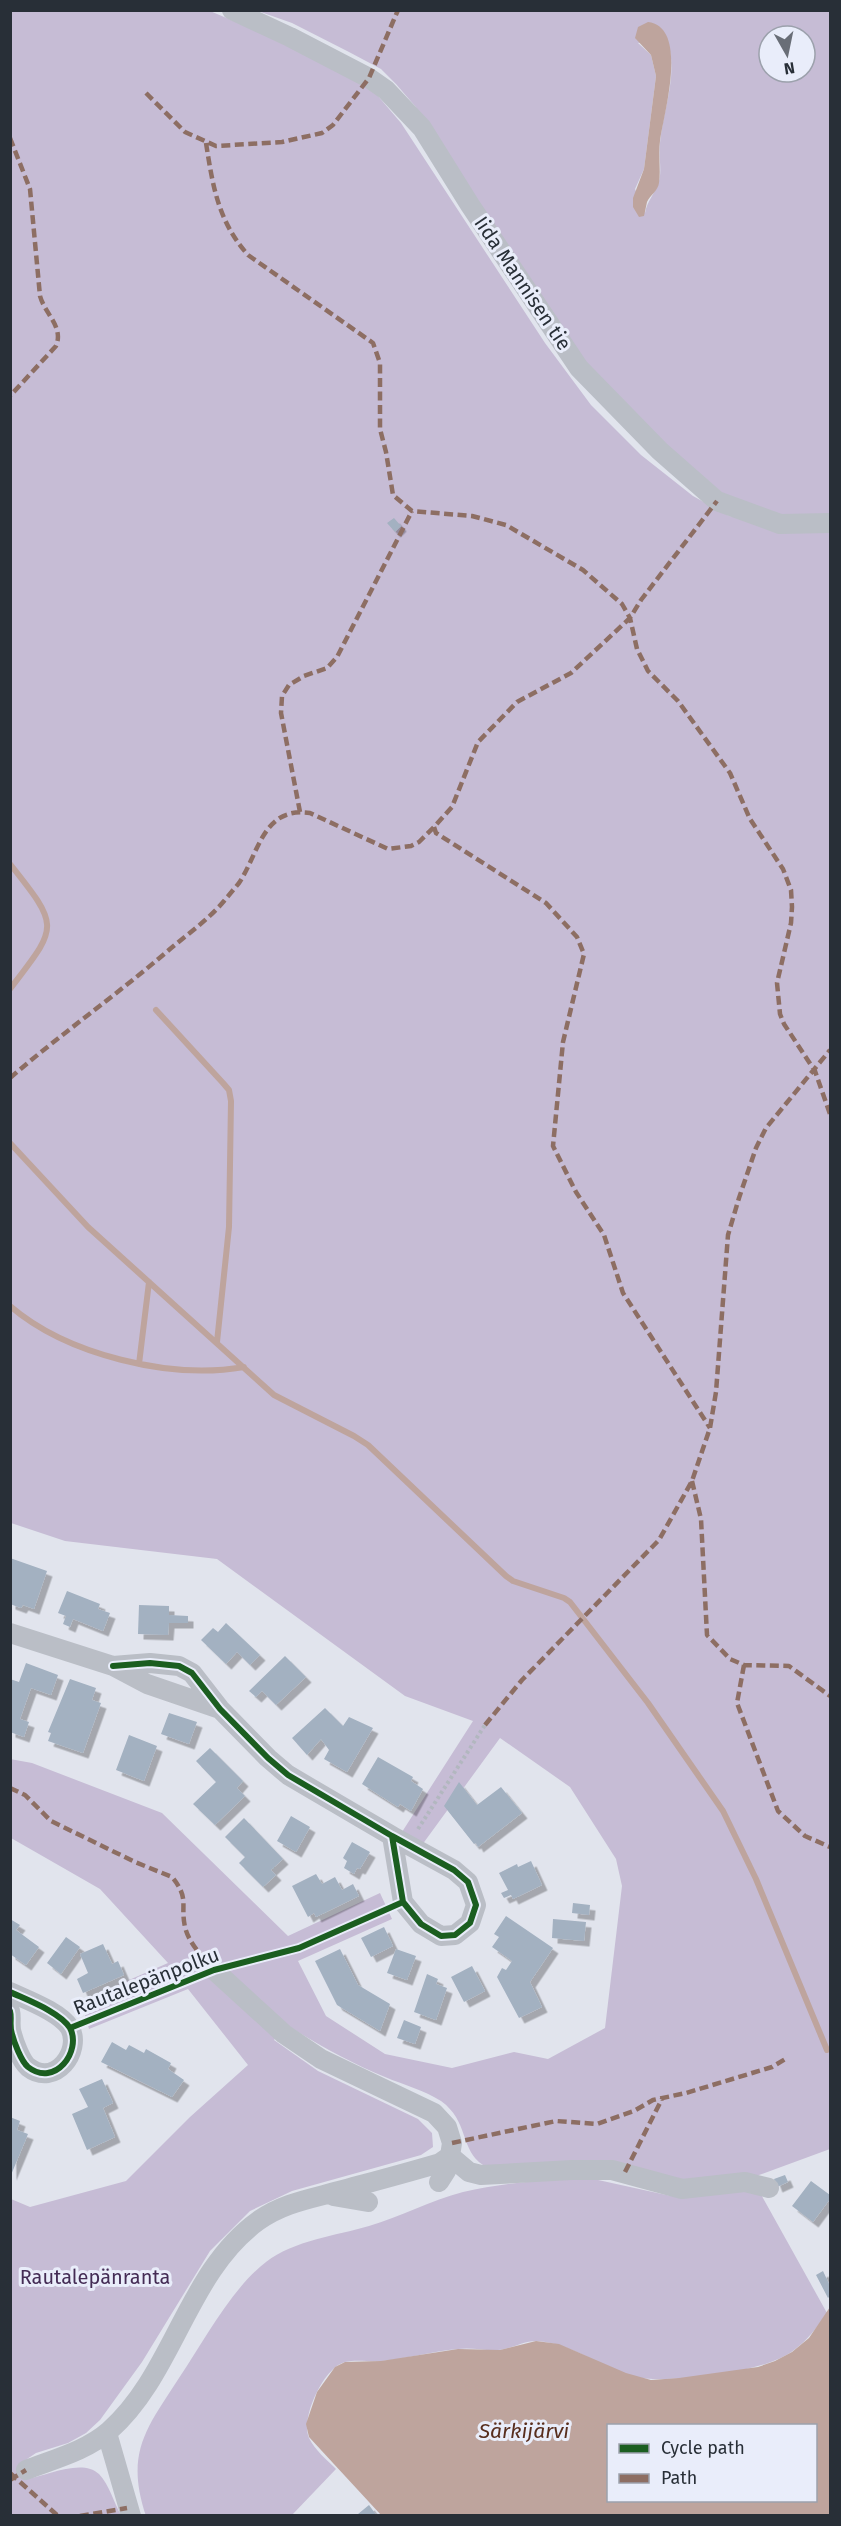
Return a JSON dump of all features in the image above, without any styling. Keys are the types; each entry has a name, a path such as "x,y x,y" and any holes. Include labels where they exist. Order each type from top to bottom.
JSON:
{"street":[{"name":"Iida Mannisen tie","path":"232,10 369,78 386,90 422,128 470,205 579,368 660,451 717,501 780,524 831,523"},
{"path":"10,1633 112,1666 147,1684 220,1708"},
{"path":"112,1666 150,1663 179,1666 202,1684 220,1708 268,1758 288,1775 454,1870 468,1882 476,1905 470,1923 455,1935 441,1936 421,1924 404,1902 398,1859 401,1841"},
{"path":"214,1970 284,2034 321,2059 434,2113 450,2133 452,2149 446,2171 439,2182"},
{"path":"10,1992 51,2011 70,2028 72,2041 67,2061 54,2072 42,2073 26,2066 10,2031 10,2011"},
{"path":"450,2156 469,2172 481,2175 612,2170 682,2189 745,2182 769,2188"},
{"path":"27,2470 76,2451 107,2433 138,2397 214,2266 245,2231 269,2213 284,2206 440,2163 450,2156"},
{"path":"325,2195 368,2202"},
{"path":"107,2433 131,2516"}],"path":[{"path":"401,1841 485,1725"}],"green space":[{"name":"Rautalepänranta","path":"11,11 210,11 290,45 372,89 401,123 545,343 591,405 641,455 693,496 729,516 830,530 830,2149 759,2175 740,2175 688,2182 483,2165 471,2151 456,2117 441,2101 347,2060 287,2025 274,2040 318,2071 418,2119 432,2133 433,2147 421,2155 292,2191 250,2211 210,2251 142,2362 100,2420 86,2433 68,2443 36,2453 18,2465 17,2469 22,2478 27,2479 64,2469 92,2469 106,2483 121,2515 11,2515 11,2199 30,2207 126,2181 190,2117 248,2065 188,1989 89,2029 81,2001 168,1963 100,1889 11,1838 10,1759 32,1763 162,1813 288,1936 380,1893 392,1919 298,1961 326,2016 385,2054 452,2068 514,2052 548,2059 605,2028 622,1886 616,1859 570,1787 500,1738 422,1845 402,1832 473,1721 405,1696 217,1559 65,1541 11,1523"},
{"path":"258,11 830,11 830,517 773,514 736,505 609,395 559,330 464,178 415,106 381,69 292,23","holes":["666,38 670,51 671,77 660,143 660,174 645,213 635,189 644,169 656,76 651,55 638,43"]},
{"path":"589,2178 671,2196 758,2189 827,2313 804,2342 781,2358 747,2369 706,2376 668,2379 639,2377 610,2368 568,2348 538,2341 498,2350 463,2349 391,2360 345,2362 329,2373 322,2383 311,2406 307,2429 309,2438 318,2451 336,2469 292,2515 146,2516 138,2475 142,2442 149,2427 208,2332 241,2286 266,2262 290,2248 369,2226 463,2192 526,2182"}],"water":[{"path":"648,22 661,28 668,39 671,74 660,141 659,183 647,202 644,216 639,217 633,207 633,198 644,169 656,76 651,55 635,38 638,27"},
{"name":"Särkijärvi","path":"830,2307 830,2515 381,2515 309,2437 306,2424 317,2392 335,2367 345,2362 381,2361 458,2349 500,2350 536,2341 559,2344 626,2373 651,2380 758,2367 792,2352 809,2338"}],"building":[{"path":"394,518 401,526 395,532 387,523"},
{"path":"10,1558 47,1571 34,1609 10,1604"},
{"path":"67,1591 100,1604 98,1609 110,1613 103,1631 73,1619 70,1627 63,1624 66,1616 58,1613"},
{"path":"139,1605 169,1606 169,1615 188,1616 188,1623 169,1623 168,1635 138,1634"},
{"path":"226,1623 260,1655 250,1665 237,1652 226,1664 201,1640 213,1628 218,1632"},
{"path":"285,1656 306,1677 276,1705 262,1691 256,1697 249,1691"},
{"path":"26,1663 58,1675 51,1695 31,1688 20,1719 29,1722 24,1737 10,1732 10,1679 19,1682"},
{"path":"70,1679 96,1688 92,1700 101,1703 83,1753 48,1741 51,1733 48,1732"},
{"path":"325,1708 343,1726 349,1717 373,1728 347,1772 324,1759 329,1750 321,1739 307,1755 292,1738"},
{"path":"169,1713 197,1722 189,1744 161,1734"},
{"path":"129,1735 157,1746 144,1781 116,1770"},
{"path":"210,1748 243,1781 237,1788 245,1796 215,1825 193,1804 216,1782 196,1761"},
{"path":"378,1757 413,1777 411,1781 423,1789 411,1811 400,1804 398,1807 362,1784"},
{"path":"459,1782 477,1805 501,1787 522,1813 478,1847 444,1806"},
{"path":"291,1816 310,1827 296,1852 277,1841"},
{"path":"244,1818 283,1859 271,1870 276,1875 263,1887 239,1863 245,1857 225,1837"},
{"path":"352,1842 370,1852 360,1869 357,1868 354,1874 344,1868 347,1861 343,1858"},
{"path":"531,1861 542,1885 513,1899 511,1895 504,1898 501,1893 508,1890 499,1873 517,1864 518,1867"},
{"path":"316,1874 322,1884 335,1877 342,1890 353,1884 359,1896 316,1917 314,1913 308,1917 292,1886"},
{"path":"573,1903 590,1905 589,1915 572,1913"},
{"path":"506,1916 553,1948 530,1982 542,2007 519,2018 497,1977 502,1968 506,1970 512,1961 492,1947 499,1937 494,1934"},
{"path":"10,1919 20,1925 16,1930 39,1947 26,1965 10,1954"},
{"path":"553,1919 586,1922 584,1941 552,1938"},
{"path":"384,1927 393,1946 371,1957 361,1938"},
{"path":"66,1937 80,1947 61,1974 47,1963"},
{"path":"103,1944 112,1964 118,1961 124,1975 83,1993 77,1979 88,1973 80,1954"},
{"path":"340,1949 358,1985 390,2004 380,2031 337,2005 315,1961"},
{"path":"396,1949 416,1956 407,1980 387,1973"},
{"path":"472,1966 485,1991 464,2002 451,1977"},
{"path":"427,1974 438,1979 436,1984 447,1988 436,2020 414,2012"},
{"path":"404,2020 421,2027 415,2044 397,2038"},
{"path":"112,2042 126,2050 129,2045 144,2053 146,2049 171,2063 168,2069 184,2080 172,2097 101,2062"},
{"path":"102,2079 113,2103 103,2108 115,2137 87,2150 72,2114 88,2107 79,2089"},
{"path":"10,2117 20,2121 17,2130 28,2134 11,2175"},
{"path":"785,2175 788,2182 777,2187 774,2179"},
{"path":"811,2181 830,2195 830,2199 813,2222 792,2206"},
{"path":"823,2271 830,2286 828,2298 816,2275"},
{"path":"369,2505 377,2516 358,2514"}],"waterway":[{"path":"10,864 38,902 45,915 47,927 45,939 10,989"},
{"path":"156,1010 229,1090 231,1101 229,1227 217,1342"},
{"path":"10,1143 88,1227 274,1395 368,1445 513,1581 570,1602 648,1703 723,1811 756,1879 827,2050"},
{"path":"139,1364 149,1282"},
{"path":"10,1306 33,1323 60,1338 121,1360 185,1370 244,1367"}],"marked path":[{"path":"146,93 185,132 216,146 282,142 322,133 333,125 369,78 398,10"},
{"path":"10,138 30,189 40,296 58,333 56,346 10,396"},
{"path":"206,143 218,203 230,229 248,255 373,343 380,363 380,429 393,495 412,511 472,516 506,525 583,570 622,604 630,618 637,649 648,671 678,701 730,773 750,819 783,869 791,890 792,907 791,923 777,983 780,1014 784,1024 815,1071 830,1114"},
{"path":"10,1078 212,914 239,883 264,834 282,817 294,813 310,813 388,849 411,846 419,842 452,807 478,742 517,702 571,673 630,618 641,600 717,501"},
{"path":"300,812 281,713 282,696 289,685 304,676 327,668 337,657 412,511"},
{"path":"434,827 436,833 546,903 577,937 584,954 563,1042 553,1146 576,1192 604,1235 623,1293 710,1428"},
{"path":"485,1725 522,1680 659,1540 692,1481 710,1428 716,1392 728,1235 739,1198 756,1148 766,1128 830,1050"},
{"path":"692,1481 701,1519 707,1635 730,1659 744,1665 789,1666 830,1696"},
{"path":"744,1665 737,1703 778,1811 805,1836 830,1847"},
{"path":"10,1788 25,1795 51,1821 135,1862 172,1877 183,1896 187,1933 197,1950 214,1970"},
{"path":"452,2143 556,2121 597,2124 634,2111 653,2100 686,2093 772,2067 787,2058"},
{"path":"625,2172 663,2097"},
{"path":"10,2480 26,2470"},
{"path":"10,2473 58,2516"},
{"path":"80,2516 127,2508"}],"cycle path":[{"path":"113,1666 150,1663 179,1666 192,1673 220,1709 288,1775 392,1836 403,1902 421,1924 441,1936 455,1935 470,1923 476,1905 468,1882 454,1870 392,1836"},
{"name":"Rautalepänpolku","path":"70,2028 214,1970 299,1948 403,1902"},
{"name":"Rautalepänpolku","path":"10,1992 51,2012 70,2028 73,2037 72,2047 64,2064 48,2073 38,2072 28,2067 20,2056 13,2037 10,2011"}]}
